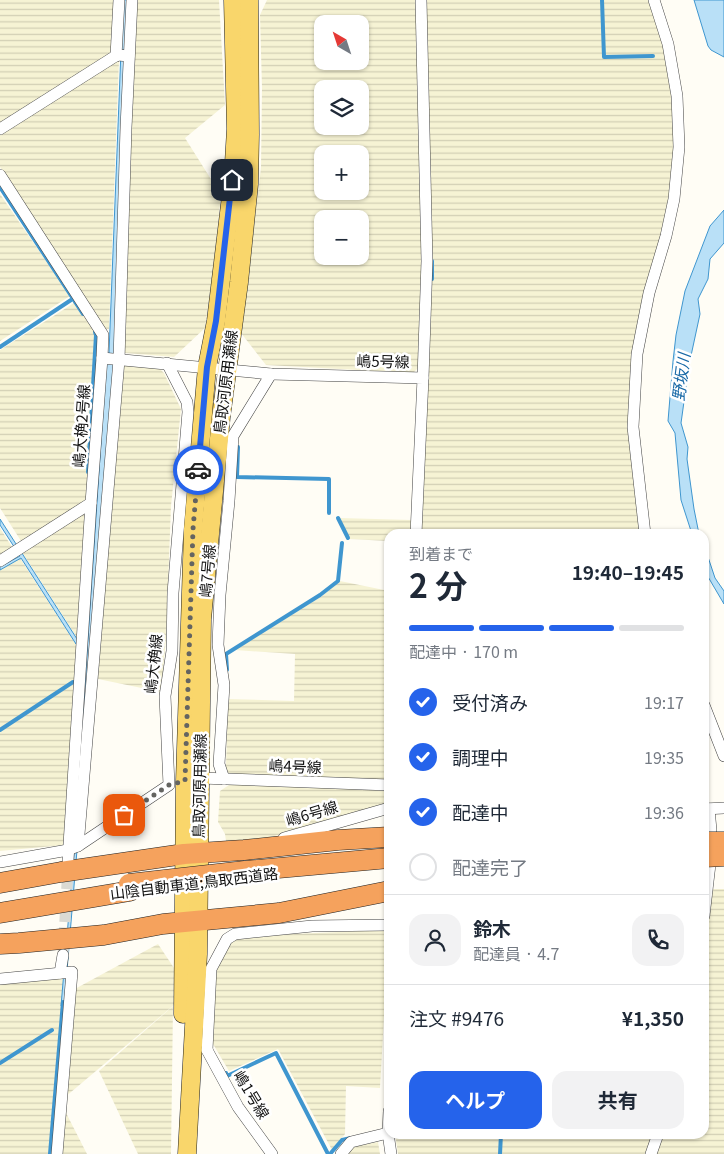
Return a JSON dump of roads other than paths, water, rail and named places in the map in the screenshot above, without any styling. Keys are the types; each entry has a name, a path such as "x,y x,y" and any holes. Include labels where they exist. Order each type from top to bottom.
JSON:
{"highway":[{"path":"0,883 61,872 192,854 384,836"},
{"path":"710,857 724,849"},
{"name":"山陰自動車道;鳥取西道路","path":"0,905 130,887 384,859"},
{"name":"山陰自動車道;鳥取西道路","path":"245,874 384,865"},
{"name":"山陰自動車道;鳥取西道路","path":"0,913 130,887"},
{"path":"0,944 104,935 191,921 279,913 384,892"}],"main road":[{"name":"鳥取河原用瀬線","path":"217,369 216,321 236,129 232,0"},
{"name":"鳥取河原用瀬線","path":"187,1154 194,1046 191,921 192,854 184,781 193,529 217,369 239,282 249,184 249,0"},
{"name":"鳥取河原用瀬線","path":"183,1154 194,1046"}],"street":[{"path":"116,56 118,0"},
{"path":"72,852 119,360 132,0"},
{"path":"421,0 427,261 423,378"},
{"path":"644,529 633,427 636,354 649,293 674,198 680,147 677,96 668,44 654,0"},
{"path":"0,129 116,56 130,56"},
{"name":"嶋大桷2号線","path":"0,175 103,335 91,503 72,852"},
{"path":"102,358 217,369"},
{"name":"嶋大桷線","path":"167,363 187,402 188,412 173,593 172,652 165,696 184,781"},
{"name":"嶋5号線","path":"217,369 271,374 423,378 416,529"},
{"name":"嶋7号線","path":"224,779 219,764 224,685 218,645 220,595 233,436 271,374"},
{"path":"0,561 91,503"},
{"path":"709,718 724,756"},
{"name":"嶋4号線","path":"184,781 224,779 384,786"},
{"path":"0,862 72,852 184,781"},
{"path":"709,809 724,808"},
{"name":"嶋6号線","path":"244,850 384,809"},
{"path":"709,821 713,837"},
{"path":"194,1046 211,969 227,939 235,934 312,926 384,925"},
{"path":"60,973 63,955"},
{"path":"0,979 72,972 57,1154"},
{"name":"嶋1号線","path":"194,1046 272,1154"},
{"path":"341,1154 352,1142 384,1134"},
{"path":"389,1139 391,1154"},
{"path":"651,1154 656,1139"}],"water":[{"path":"123,0 127,0 114,363 64,1007 61,1006 74,854 106,364 109,353"},
{"path":"694,0 724,0 724,57 711,50 708,46"},
{"name":"野坂川","path":"724,210 724,243 710,259 708,279 698,299 700,314 689,365 681,423 688,447 687,459 698,529 690,529 681,500 675,433 668,421 676,335 685,291 710,226"},
{"path":"0,519 77,639 76,644 21,558 0,570 0,567 20,556 0,525"},
{"path":"709,560 715,578 724,591 724,604 709,578"}],"waterway":[{"path":"602,0 604,57 653,56"},
{"path":"0,187 83,314"},
{"path":"432,261 432,279"},
{"path":"0,347 71,300"},
{"path":"88,472 95,332"},
{"path":"238,447 237,477 329,479 329,513"},
{"path":"338,518 348,538"},
{"path":"227,670 226,654 320,595 338,581 342,543"},
{"path":"0,730 73,682"},
{"path":"50,1154 63,1002"},
{"path":"0,1063 52,1030"},
{"path":"226,1073 227,1076 276,1053 328,1154"},
{"path":"330,1154 342,1140 351,1138"},
{"path":"500,1154 501,1139"}],"tunnel":[{"path":"63,955 68,866"}]}
